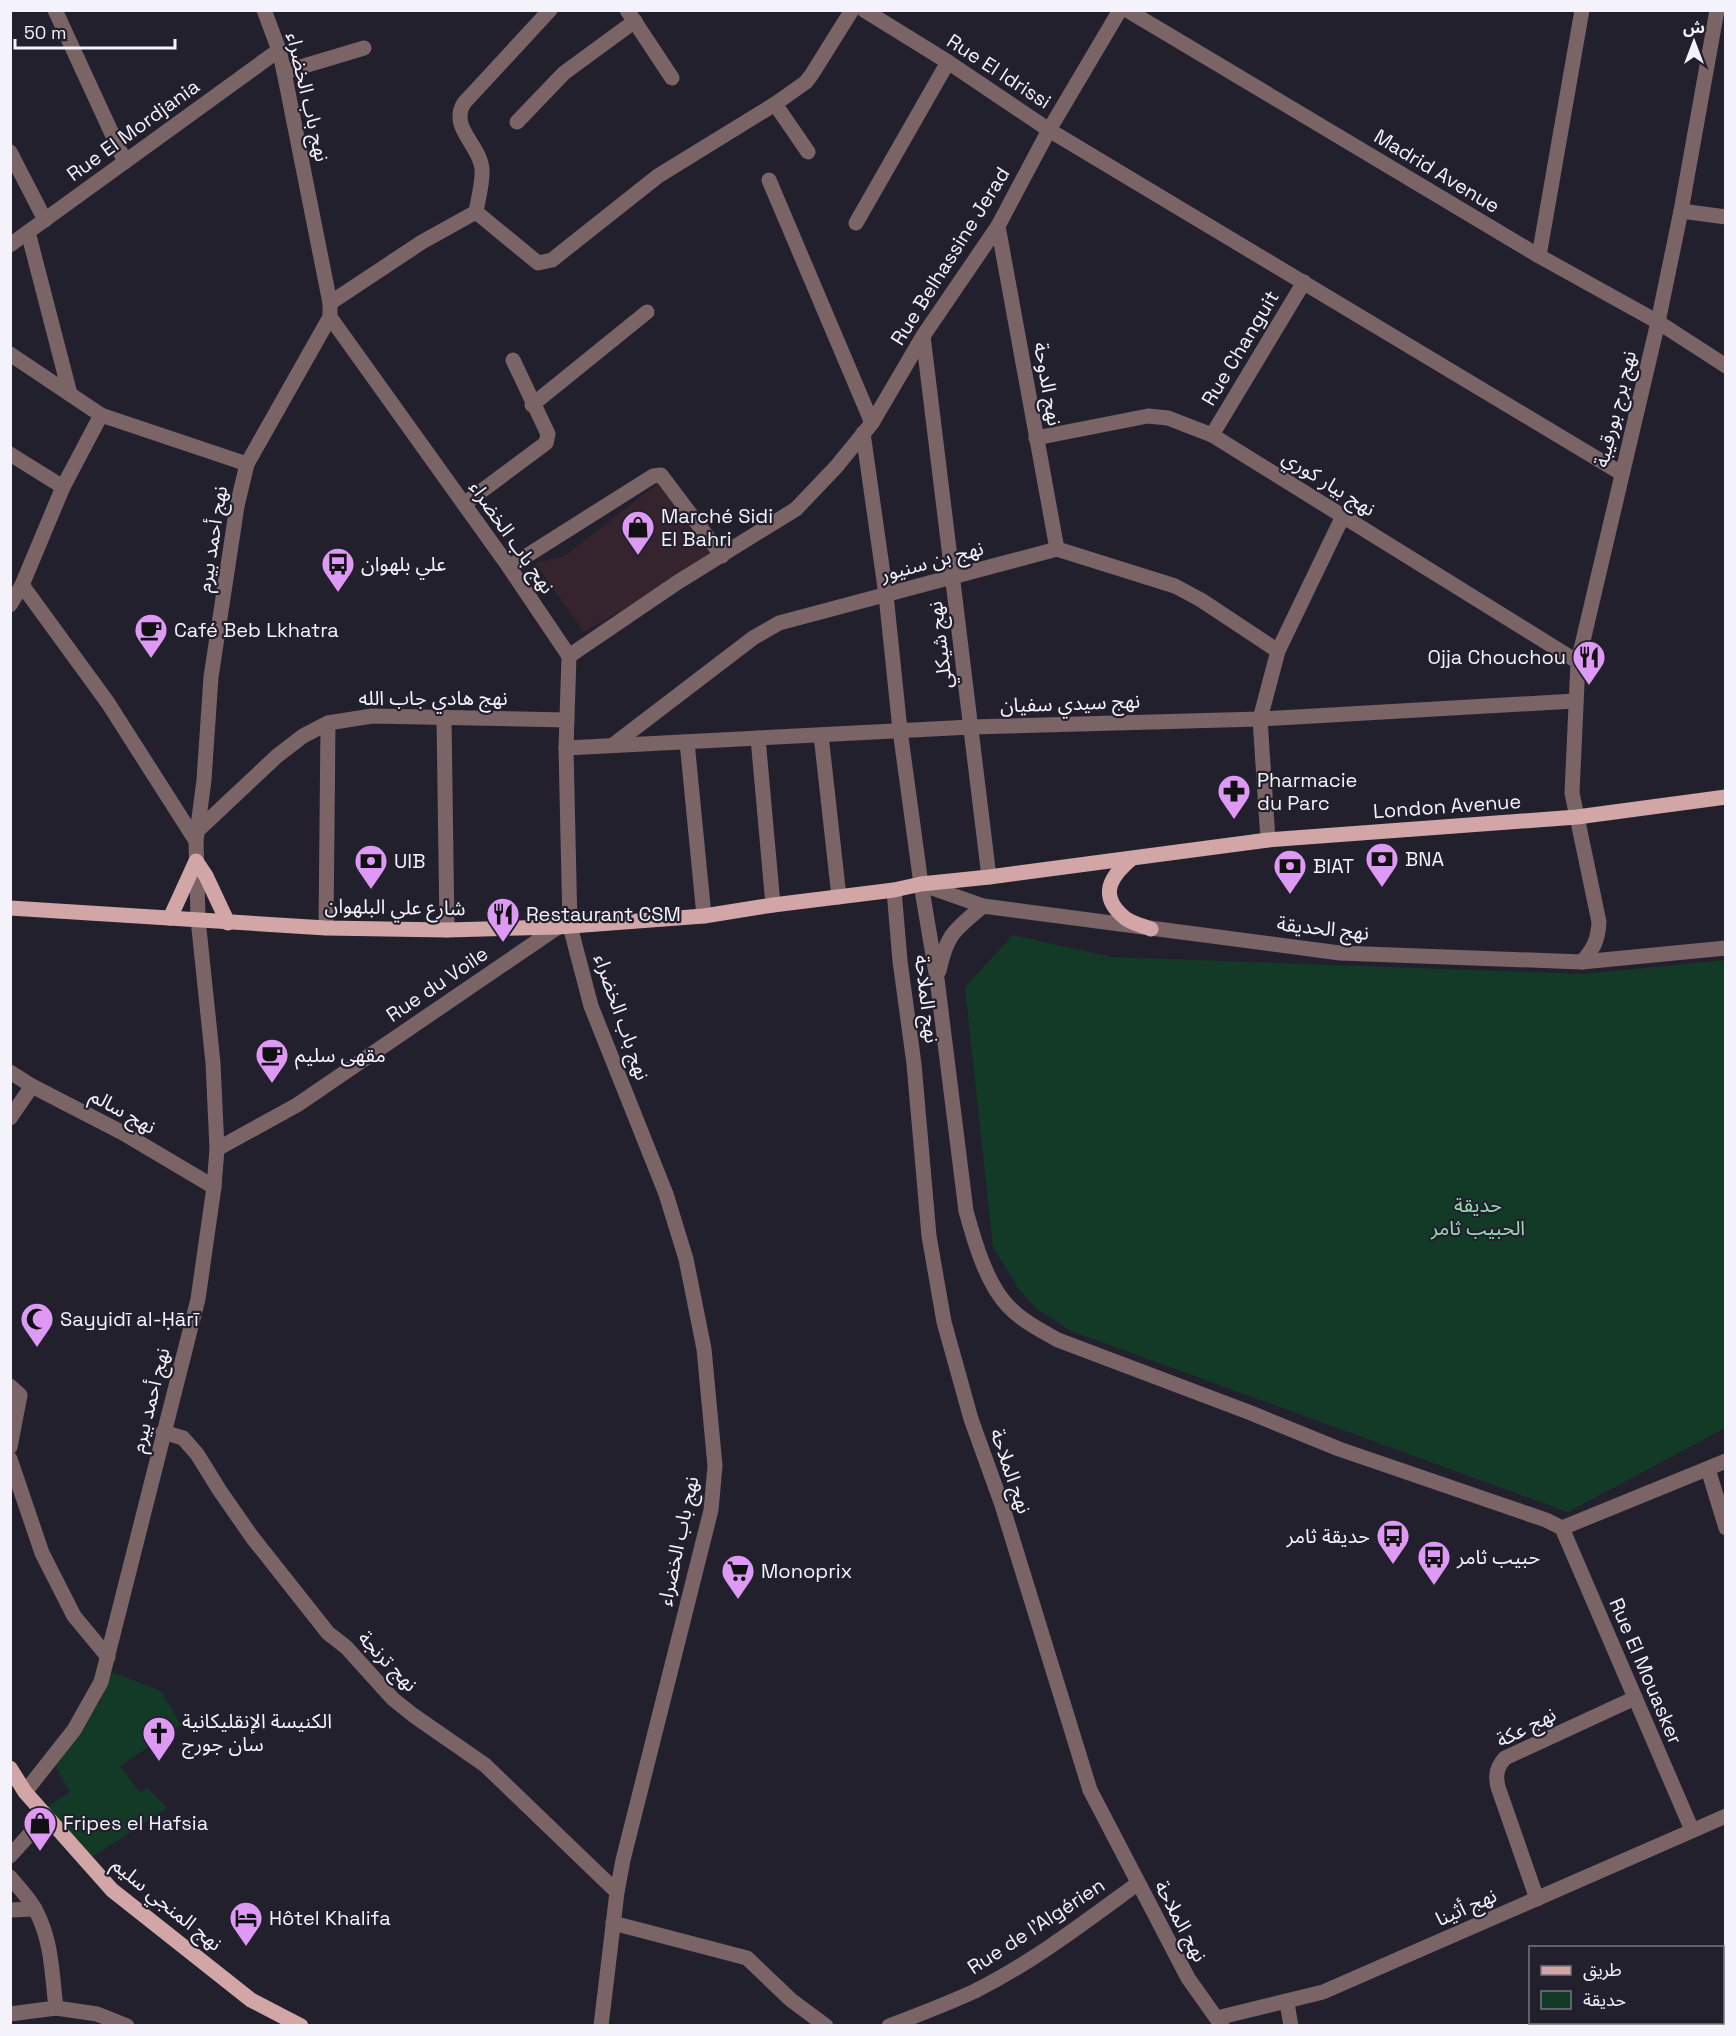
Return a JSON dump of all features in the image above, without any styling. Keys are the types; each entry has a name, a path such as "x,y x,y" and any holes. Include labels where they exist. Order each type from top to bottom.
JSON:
{"main road":[{"name":"London Avenue","path":"921,884 989,878 1268,840 1577,817 1725,797"},
{"path":"1131,859 1115,873 1109,893 1114,906 1126,919 1151,929"},
{"path":"170,918 196,861"},
{"path":"196,861 206,876 228,923"},
{"name":"شارع علي البلهوان","path":"10,909 326,928 447,930 564,927 704,916 773,904 894,890 921,884"},
{"name":"نهج المنجي سليم","path":"10,1768 25,1792 112,1890 251,2000 301,2025"}],"street":[{"path":"55,10 125,162"},
{"name":"نهج باب الخضراء","path":"264,10 279,50 284,72 330,310 569,656 564,927 591,1006 666,1194 686,1259 704,1349 715,1466 711,1510 623,1860 600,2025"},
{"path":"476,212 538,263 552,260 658,176 775,104 806,81 852,10"},
{"name":"Rue El Idrissi","path":"864,10 948,62 1049,130 1622,473"},
{"name":"Rue Belhassine Jerad","path":"569,656 678,582 796,509 836,467 867,428 923,336 998,226 1049,130 1120,10"},
{"name":"Madrid Avenue","path":"1127,10 1539,256 1658,322 1725,366"},
{"path":"1539,256 1582,10"},
{"name":"نهج برج بورقيبة","path":"1582,962 1595,947 1599,936 1599,922 1574,807 1571,774 1578,662 1658,322 1718,10"},
{"path":"476,212 482,166 459,120 459,111 541,13"},
{"path":"517,122 564,73 631,16 672,78"},
{"path":"284,72 364,48"},
{"name":"Rue El Mordjania","path":"10,245 279,50"},
{"path":"856,223 948,62"},
{"path":"775,104 808,153"},
{"path":"10,152 45,220"},
{"path":"769,180 867,428 900,730 937,980 966,1211 987,1272 1006,1305 1031,1326 1058,1340 1339,1449 1546,1520 1562,1528 1725,1461"},
{"path":"1681,211 1725,217"},
{"path":"330,310 422,242 476,212"},
{"name":"نهج الدوحة","path":"998,226 1057,549"},
{"path":"28,232 70,394"},
{"name":"Rue Changuit","path":"1212,435 1304,282"},
{"name":"نهج أحمد بيرم","path":"25,1792 74,1730 101,1682 198,1299 217,1149 213,1063 198,919 196,861 196,837 204,780 211,677 237,506 247,464 330,310"},
{"path":"532,405 647,312"},
{"name":"نهج شيكلي","path":"923,336 989,878"},
{"path":"10,354 101,415 247,464"},
{"path":"464,504 546,443 548,434 532,405 513,360"},
{"path":"10,605 22,585 63,487 101,415"},
{"name":"نهج بيار كوري","path":"1036,438 1148,416 1168,418 1212,435 1578,662"},
{"path":"10,454 63,487"},
{"path":"509,567 658,475 661,475 722,556"},
{"path":"1268,840 1260,719 1278,651 1343,516"},
{"path":"1057,549 1175,586 1201,600 1278,651"},
{"name":"نهج بن سنيور","path":"613,746 766,630 795,618 1057,549"},
{"path":"22,585 108,703 196,837"},
{"name":"نهج سيدي سفيان","path":"566,748 971,727 1260,719 1575,701"},
{"name":"نهج هادي جاب الله","path":"196,837 277,756 303,736 328,723 372,716 567,720"},
{"path":"444,717 447,930"},
{"path":"326,928 328,723"},
{"path":"821,735 839,897"},
{"path":"759,738 773,904"},
{"path":"687,741 704,916"},
{"name":"نهج الحديقة","path":"921,884 983,906 1340,953 1582,962 1725,948"},
{"name":"نهج الملاحة","path":"894,890 900,961 914,1064 929,1236 944,1322 971,1419 1002,1505 1090,1790 1188,1978 1220,2022"},
{"path":"937,980 951,933 983,906"},
{"name":"Rue du Voile","path":"217,1149 297,1105 564,927"},
{"name":"نهج سالم","path":"10,1072 32,1086 123,1133 214,1187"},
{"path":"10,1118 32,1086"},
{"path":"10,1386 20,1395 10,1447"},
{"name":"نهج ترنجة","path":"163,1432 183,1438 190,1446 252,1537 328,1633 346,1647 393,1699 413,1716 485,1766 617,1892"},
{"path":"10,1459 42,1553 74,1616 108,1657"},
{"path":"1708,1469 1725,1528"},
{"name":"Rue El Mouasker","path":"1562,1528 1692,1830"},
{"name":"نهج عكة","path":"1537,1899 1498,1787 1496,1779 1499,1765 1505,1758 1635,1698"},
{"path":"10,1856 46,1816"},
{"name":"نهج أثينا","path":"1220,2022 1323,1992 1364,1976 1725,1816"},
{"path":"10,1877 35,1909 45,1930 56,2008"},
{"name":"Rue de l'Algérien","path":"889,2025 950,2002 1008,1973 1078,1928 1137,1884"},
{"path":"10,1910 35,1909"},
{"path":"613,1923 747,1958 792,2000 826,2025"},
{"path":"1287,2003 1291,2025"},
{"path":"10,2014 56,2008 97,2014 127,2025"}],"shaded area":[{"name":"Marché Sidi El Bahri","path":"661,481 713,557 584,632 535,563 565,556"}],"green space":[{"name":"حديقة الحبيب ثامر","path":"1013,935 1111,957 1584,974 1725,960 1725,1428 1568,1512 1071,1331 1036,1308 1018,1288 993,1247 965,987"},
{"path":"112,1672 161,1691 181,1725 120,1766 140,1793 147,1788 167,1808 89,1859 45,1808 70,1792 53,1763 100,1702"}],"place":[{"name":"Marché Sidi El Bahri","path":"638,556"},
{"name":"علي بلهوان","path":"338,593"},
{"name":"Café Beb Lkhatra","path":"151,659"},
{"name":"Ojja Chouchou","path":"1589,686"},
{"name":"Pharmacie du Parc","path":"1234,820"},
{"name":"BNA","path":"1382,888"},
{"name":"UIB","path":"371,890"},
{"name":"BIAT","path":"1290,895"},
{"name":"Restaurant CSM","path":"503,943"},
{"name":"مقهى سليم","path":"272,1084"},
{"name":"Sayyidī al-Ḥārī","path":"37,1348"},
{"name":"حديقة ثامر","path":"1393,1565"},
{"name":"حبيب ثامر","path":"1434,1586"},
{"name":"Monoprix","path":"738,1600"},
{"name":"الكنيسة الإنقليكانية سان جورج","path":"159,1762"},
{"name":"Fripes el Hafsia","path":"40,1852"},
{"name":"Hôtel Khalifa","path":"246,1947"}]}
